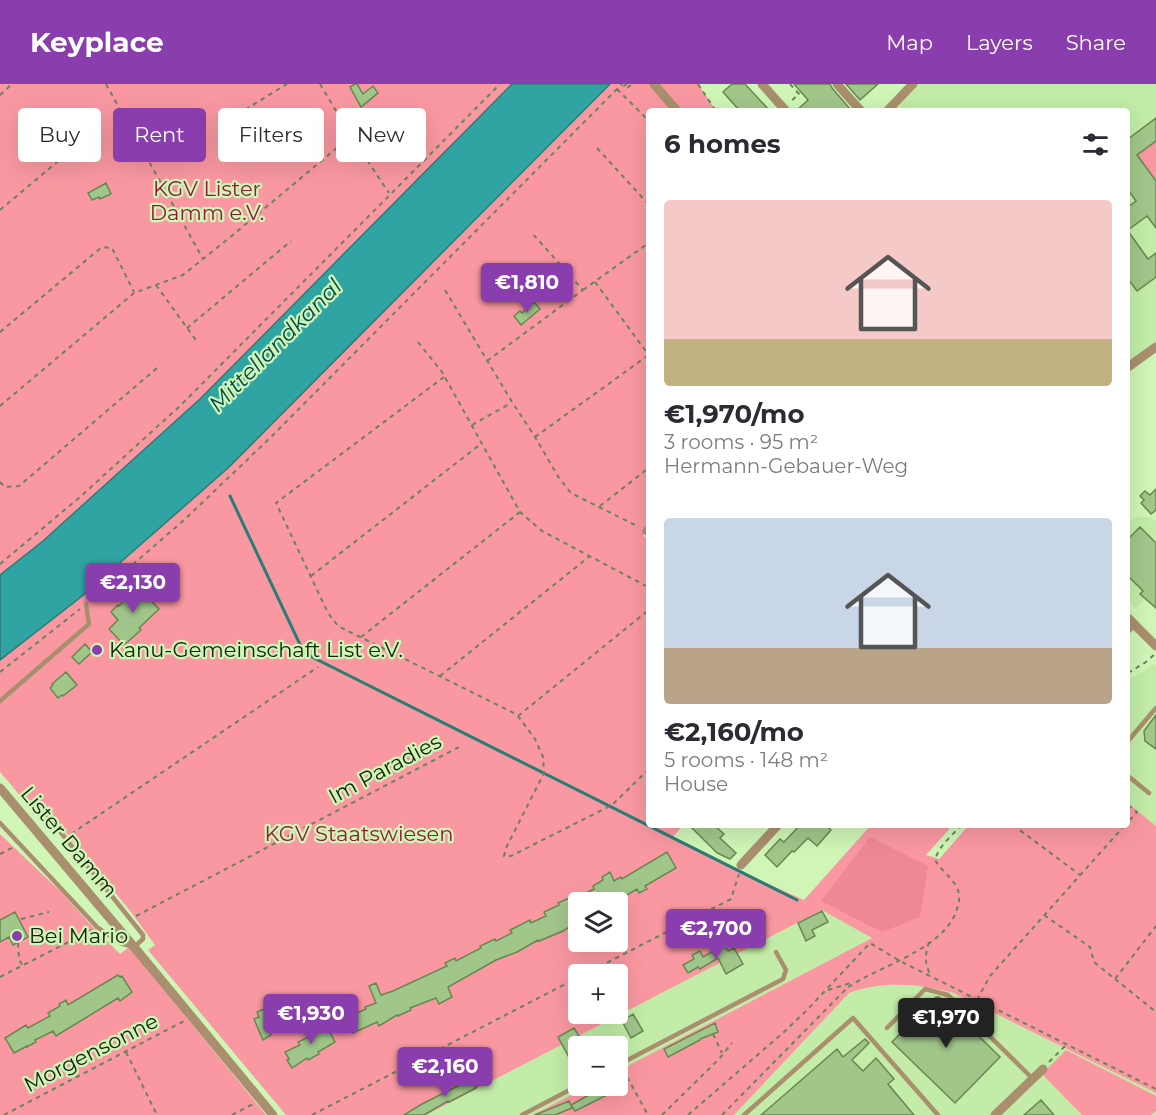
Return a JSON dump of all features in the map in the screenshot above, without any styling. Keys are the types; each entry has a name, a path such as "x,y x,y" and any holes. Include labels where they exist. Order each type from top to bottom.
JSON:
{"street":[{"path":"654,84 675,108"},
{"path":"762,84 788,106"},
{"path":"837,84 858,108"},
{"path":"890,108 913,84"},
{"path":"1130,366 1156,347"},
{"path":"1132,629 1156,646"},
{"name":"Lister Damm","path":"0,788 273,1115"},
{"path":"740,869 775,828"},
{"path":"995,1115 1043,1069"}],"lane":[{"path":"0,701 89,624 86,604"},
{"path":"1130,739 1156,708"},
{"path":"1130,778 1149,793"},
{"name":"Lister Damm","path":"38,804 143,935 134,947"},
{"path":"0,823 97,927 120,943 134,947"},
{"path":"628,1060 783,979 786,970 776,952"},
{"path":"887,1028 925,989 948,995 1033,1079"},
{"path":"744,1115 853,1018 938,1115"},
{"path":"522,1115 568,1091"}],"path":[{"path":"0,94 12,84"},
{"path":"106,84 204,259"},
{"path":"248,108 287,84"},
{"path":"320,84 336,111"},
{"path":"0,564 80,497 181,405 500,84"},
{"path":"0,672 86,604 184,520 260,447 622,84"},
{"path":"627,84 624,86 626,89 632,84"},
{"path":"698,84 714,108"},
{"path":"788,106 799,94 789,84"},
{"path":"617,89 646,118"},
{"path":"597,148 646,202"},
{"path":"0,406 134,293 183,274 204,259 336,149"},
{"path":"0,210 57,162"},
{"path":"368,162 390,195"},
{"path":"531,232 583,290"},
{"path":"188,328 291,241"},
{"path":"487,361 646,245"},
{"path":"0,332 102,247 112,248 134,293"},
{"path":"595,282 646,350"},
{"path":"156,285 198,343"},
{"path":"445,290 558,478 571,493 646,531"},
{"path":"418,342 444,377 520,512 542,531 646,586"},
{"path":"535,437 646,356"},
{"path":"0,483 4,487 19,486 157,368"},
{"path":"444,377 276,503 328,613 338,626 518,716 535,739 543,757 544,773 504,856 511,856 612,805 646,772"},
{"path":"472,425 512,402"},
{"path":"311,576 482,443"},
{"path":"599,507 646,470"},
{"path":"361,637 520,512"},
{"path":"440,676 590,556"},
{"path":"518,716 646,612"},
{"path":"1130,672 1156,653"},
{"path":"66,838 318,666"},
{"name":"Im Paradies","path":"131,918 461,746"},
{"path":"1130,807 1137,812 1130,820"},
{"path":"825,991 856,981 900,961 940,934 954,917 960,901 959,891 935,860 937,854 959,828"},
{"path":"1017,828 1080,875"},
{"path":"977,1000 990,976 1123,828"},
{"path":"0,854 19,844"},
{"path":"604,964 731,899 740,869"},
{"path":"21,919 49,912"},
{"path":"1044,915 1090,947 1094,962 1156,1012"},
{"path":"1115,979 1156,926"},
{"path":"0,977 97,927"},
{"path":"929,942 925,962 931,976"},
{"path":"18,943 19,959 22,965"},
{"path":"688,1115 784,1032 870,943 900,961 1156,1089"},
{"path":"722,1115 856,981"},
{"path":"312,1115 568,983"},
{"name":"Morgensonne","path":"4,1115 192,1017"},
{"path":"713,1034 723,1054"},
{"path":"662,1115 723,1054 732,1042"},
{"path":"1043,1069 1066,1044"},
{"path":"126,1052 157,1115"},
{"path":"628,1079 648,1115"},
{"path":"232,1115 261,1100"}],"shaded area":[{"path":"913,84 1156,84 1156,347 1130,366 1130,108 890,108"},
{"path":"1143,516 1156,520 1156,587 1136,608 1130,601 1130,522"},
{"path":"1154,664 1156,667 1156,826 1130,805 1130,680"},
{"path":"870,837 928,866 920,917 882,932 821,901"},
{"path":"822,910 873,937 628,1066 628,1036 579,1036 602,1024 628,1024 628,1010"},
{"path":"928,986 954,993 1156,1093 1156,1115 734,1115 849,993 865,987"},
{"path":"568,1041 569,1096 532,1115 426,1115"}],"green space":[{"name":"KGV Lister Damm e.V.","path":"0,84 512,84 200,399 43,541 0,575"},
{"name":"KGV Staatswiesen","path":"610,84 698,84 714,108 646,108 646,532 643,536 646,537 646,828 680,828 673,837 804,900 868,828 950,828 926,855 939,859 966,828 1130,828 1130,805 1156,826 1156,1093 954,993 928,987 888,985 849,993 734,1115 532,1115 569,1096 628,1096 628,1066 872,938 822,910 628,1010 628,964 568,964 568,1024 602,1024 579,1036 568,1036 568,1041 426,1115 286,1115 148,950 155,945 131,912 40,801 30,807 0,772 0,659 113,570 228,468"},
{"path":"1156,141 1156,181 1137,155"},
{"path":"0,834 62,893 120,954 129,947 266,1115 0,1115"},
{"path":"1066,1050 1156,1096 1156,1111 1151,1115 1082,1115 1042,1074"}],"water":[{"name":"Mittellandkanal","path":"512,84 610,84 228,468 81,597 0,660 0,575 43,541 200,399"}],"building":[{"path":"355,84 363,94 373,86 378,93 361,107 350,87"},
{"path":"732,84 745,84 767,108 737,108 723,92"},
{"path":"794,84 830,84 849,108 799,108 808,100"},
{"path":"846,84 878,84 860,100"},
{"path":"1156,118 1156,141 1137,155 1156,181 1156,228 1147,216 1130,229 1130,206 1136,201 1130,193 1130,138"},
{"path":"106,183 111,194 92,200 88,193"},
{"path":"1130,234 1148,259 1156,253 1156,277 1137,291 1130,282"},
{"path":"534,302 540,309 521,325 514,316 520,311 522,313"},
{"path":"1156,489 1156,510 1151,514 1141,503 1144,500 1140,496 1145,491 1150,495"},
{"path":"1140,527 1156,543 1156,608 1140,594 1143,591 1130,578 1130,537"},
{"name":"Kanu-Gemeinschaft List e.V.","path":"143,584 154,596 150,600 159,609 124,645 109,629 118,620 111,612"},
{"path":"85,644 92,652 79,664 72,657"},
{"path":"66,672 77,685 58,698 50,688"},
{"path":"1156,715 1156,749 1145,741 1144,731"},
{"path":"692,828 717,828 724,834 720,838 736,853 730,859 717,853"},
{"path":"797,828 829,828 831,830 817,846 808,838 777,867 765,855 780,839 784,842"},
{"path":"667,852 676,868 645,886 647,889 639,893 637,889 628,894 628,892 588,892 594,889 593,886 610,872 614,881 621,877 622,879"},
{"path":"568,898 568,928 496,960 448,987 452,997 439,1004 436,998 410,1008 411,1010 379,1026 377,1022 353,1033 345,1018 376,1003 369,986 376,983 381,995 393,991 447,966 445,963 455,958 456,961 481,948 480,946 512,933 510,930 530,920 531,923 546,916 544,912 559,905 558,903"},
{"path":"822,911 828,922 812,930 815,936 806,941 798,923"},
{"path":"15,912 28,937 13,945 9,937 0,942 0,920"},
{"path":"724,945 728,951 734,948 743,964 726,974 718,958 688,973 683,965 694,959 692,955 700,951 703,957"},
{"path":"118,975 122,976 132,992 120,1001 118,998 56,1036 53,1031 14,1053 5,1038 26,1025 28,1028 50,1016 48,1013 66,1000 68,1005"},
{"path":"936,997 939,997 1000,1057 955,1103 892,1042"},
{"path":"276,1004 281,1014 277,1016 280,1022 271,1025 273,1029 269,1030 271,1035 263,1040 254,1019 259,1017 257,1012"},
{"path":"633,1014 643,1031 631,1038 624,1024 628,1024 628,1017"},
{"path":"323,1019 335,1042 318,1052 319,1054 308,1060 307,1058 292,1068 285,1052 300,1045 298,1042 319,1032 315,1023"},
{"path":"715,1023 718,1032 668,1057 664,1049"},
{"path":"574,1028 579,1036 568,1036 568,1056 558,1037"},
{"path":"865,1039 869,1043 852,1060 863,1071 876,1058 894,1079 888,1084 914,1115 761,1115 837,1049 843,1057"},
{"path":"472,1076 476,1088 424,1115 404,1115 462,1084 460,1081"},
{"path":"587,1096 605,1096 575,1111 571,1105"},
{"path":"1041,1100 1054,1115 1024,1115"},
{"path":"569,1101 572,1108 555,1115 535,1115"}],"waterway":[{"path":"230,496 304,653 646,824"},
{"path":"653,828 797,900"}],"place":[{"name":"Kanu-Gemeinschaft List e.V.","path":"97,650"},
{"name":"Bei Mario","path":"17,936"}]}
